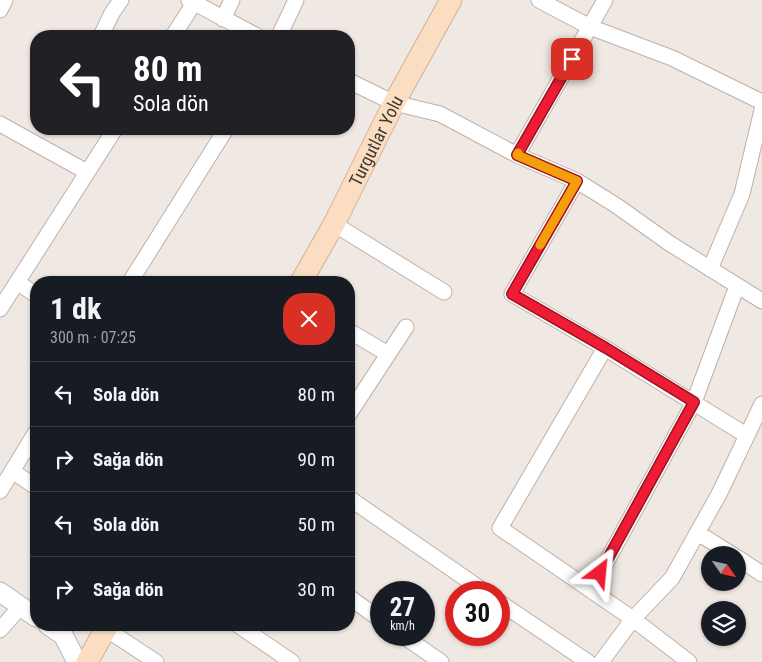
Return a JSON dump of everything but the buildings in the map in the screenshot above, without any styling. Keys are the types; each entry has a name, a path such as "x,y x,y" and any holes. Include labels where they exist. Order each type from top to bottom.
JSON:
{"main road":[{"name":"Turgutlar Yolu","path":"304,276 334,224 394,103 451,0"},
{"path":"88,662 105,631"}],"street":[{"path":"0,10 5,0"},
{"path":"104,30 121,0"},
{"path":"223,19 232,0"},
{"path":"282,30 296,0"},
{"path":"539,0 590,27 672,58 762,102"},
{"path":"517,155 606,0"},
{"path":"176,30 192,1 245,30"},
{"path":"355,84 394,103 440,114 517,155 577,181 762,301"},
{"path":"710,269 742,194 762,110"},
{"path":"0,124 87,172"},
{"path":"0,309 111,135"},
{"path":"134,276 222,135"},
{"path":"577,181 512,294 606,348 746,435"},
{"path":"334,224 444,292"},
{"path":"17,282 30,292"},
{"path":"591,590 694,402 737,286"},
{"path":"355,405 406,327"},
{"path":"355,335 388,354"},
{"path":"606,348 500,528 634,619 689,662"},
{"path":"601,662 634,619 672,578 719,494 762,404"},
{"path":"0,492 30,442"},
{"path":"12,471 30,483"},
{"path":"355,502 469,581"},
{"path":"698,533 719,546"},
{"path":"746,563 762,574"},
{"path":"0,592 29,611 0,630"},
{"path":"355,602 370,612"},
{"path":"510,609 588,662"},
{"path":"57,631 63,635 77,662"},
{"path":"113,631 156,662"},
{"path":"247,631 292,662"},
{"path":"418,646 441,662"}],"slow traffic":[{"path":"518,153 517,155 577,181 540,245"}],"route":[{"path":"572,59 517,155 577,181 512,294 606,348 694,402 600,573"}]}
